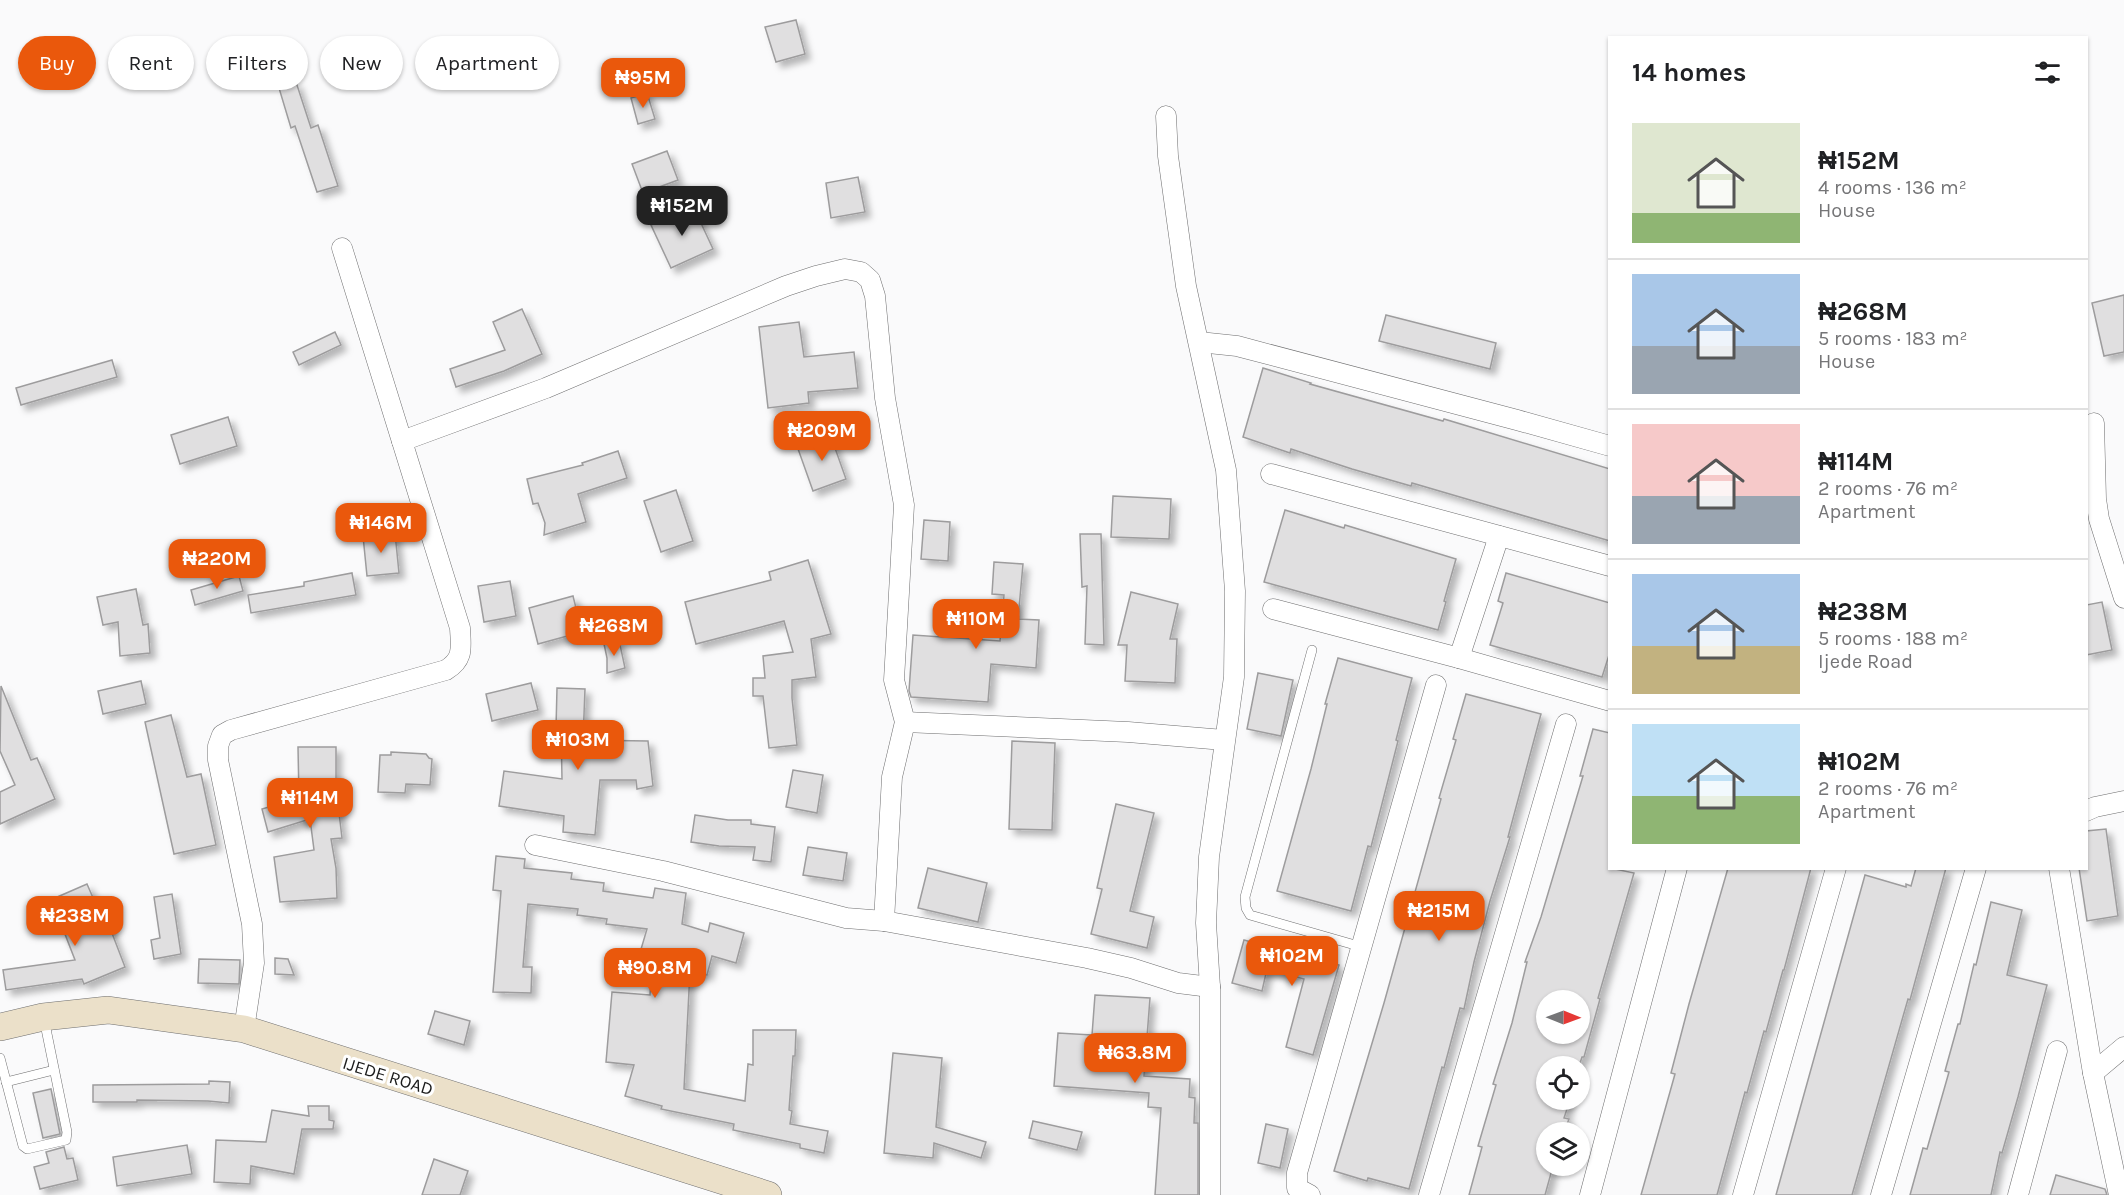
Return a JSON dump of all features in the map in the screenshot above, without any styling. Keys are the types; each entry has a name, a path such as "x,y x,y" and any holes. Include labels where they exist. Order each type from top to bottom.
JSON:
{"main road":[{"name":"IJEDE ROAD","path":"0,1027 43,1017 108,1010 157,1015 244,1029 768,1195"}],"street":[{"path":"1166,116 1168,156 1186,286 1226,470 1236,591 1234,677 1209,856 1206,922 1210,987 1210,1195"},
{"path":"244,1029 254,963 252,924 218,760 218,746 222,735 231,730 446,670 456,664 462,650 460,628 342,248"},
{"path":"402,441 546,388 786,286 845,269 861,272 870,280 875,296 885,398 904,505 894,680 905,722 891,777 884,921"},
{"path":"1198,342 1237,346 1608,445"},
{"path":"2094,423 2096,499 2099,519 2124,597"},
{"path":"1270,474 1608,565"},
{"path":"1460,658 1499,536"},
{"path":"1273,609 1460,658 1608,700"},
{"path":"1310,1195 1297,1188 1297,1173 1436,686"},
{"path":"905,722 1128,732 1224,740"},
{"path":"1429,1195 1566,724"},
{"path":"2088,810 2124,801"},
{"path":"535,845 663,871 846,918 884,921 1088,958 1131,968 1178,983 1210,987"},
{"path":"1590,1195 1676,870"},
{"path":"1743,1195 1835,870"},
{"path":"1881,1195 1975,870"},
{"path":"2059,870 2093,1073 2119,1195"},
{"path":"2093,1073 2124,1047"},
{"path":"2019,1195 2057,1051"}],"lane":[{"path":"1312,650 1245,897 1246,908 1250,915 1362,947"},
{"path":"0,1058 23,1146 27,1149 66,1140 67,1132 43,1017"},
{"path":"6,1082 54,1070"}],"building":[{"path":"796,20 805,54 776,62 765,27"},
{"path":"280,90 299,90 311,128 318,125 338,186 317,192 295,126 291,128"},
{"path":"647,93 655,119 638,124 631,98"},
{"path":"667,151 678,180 643,193 632,164"},
{"path":"858,177 865,212 831,218 826,183"},
{"path":"693,206 713,249 671,268 651,225"},
{"path":"2124,295 2124,352 2104,356 2092,303"},
{"path":"522,309 542,354 504,371 456,387 450,369 505,350 493,322"},
{"path":"1386,315 1496,343 1490,369 1379,341"},
{"path":"799,322 804,357 854,352 858,388 808,392 809,403 768,408 759,327"},
{"path":"335,332 341,345 299,365 293,352"},
{"path":"112,360 117,377 21,405 16,388"},
{"path":"1263,368 1310,384 1443,421 1444,419 1608,468 1608,540 1412,483 1411,486 1352,469 1291,449 1290,453 1243,437"},
{"path":"228,417 237,446 180,464 171,435"},
{"path":"830,434 846,479 813,491 797,446"},
{"path":"618,451 627,478 578,494 586,522 544,535 545,523 538,503 533,504 527,479 583,465 582,463"},
{"path":"676,490 693,541 661,552 644,501"},
{"path":"1113,496 1171,499 1169,539 1111,537"},
{"path":"1285,510 1344,528 1345,525 1456,559 1438,630 1264,582"},
{"path":"924,520 950,522 948,561 921,559"},
{"path":"395,533 399,573 367,576 363,536"},
{"path":"1080,534 1101,534 1104,645 1085,644 1087,586 1082,587"},
{"path":"808,560 831,634 811,639 816,677 792,680 797,745 769,748 763,696 753,696 753,678 765,678 763,656 793,652 784,621 696,644 685,602 771,580 769,572"},
{"path":"994,562 1023,564 1018,619 1039,620 1036,668 991,664 988,702 911,697 909,691 913,635 1000,641 1004,595 992,594"},
{"path":"352,573 356,595 251,613 248,595 304,586 304,582"},
{"path":"1506,573 1608,602 1608,658 1602,677 1490,645 1503,603 1498,601"},
{"path":"239,576 243,591 195,605 191,590"},
{"path":"510,581 516,616 484,622 478,586"},
{"path":"136,589 143,625 148,624 150,653 120,656 118,622 103,625 97,597"},
{"path":"1131,592 1178,604 1170,639 1177,639 1175,683 1125,681 1127,645 1118,645"},
{"path":"573,596 582,632 538,644 529,608"},
{"path":"2102,602 2112,650 2088,655 2088,605"},
{"path":"619,640 625,668 607,673 604,644"},
{"path":"1338,658 1412,678 1371,847 1368,846 1351,911 1277,891 1311,769"},
{"path":"1258,673 1293,680 1281,736 1247,729"},
{"path":"141,681 146,704 103,714 98,691"},
{"path":"531,683 538,710 492,721 486,694"},
{"path":"1,686 31,760 37,758 55,799 0,824 0,792 15,785 0,751"},
{"path":"557,688 585,689 583,740 648,741 653,786 637,789 636,780 600,780 595,835 563,832 564,816 499,806 504,771 562,779 561,728 556,728"},
{"path":"1466,694 1541,714 1508,837 1510,837 1474,962 1464,1009 1460,1008 1409,1189 1368,1178 1367,1181 1334,1171 1441,799 1439,798 1456,740 1453,739"},
{"path":"171,715 187,777 201,774 216,845 174,854 145,722"},
{"path":"1593,729 1608,733 1608,870 1634,873 1598,998 1600,999 1590,1035 1590,990 1536,990 1536,1044 1588,1044 1584,1056 1536,1056 1536,1110 1567,1110 1564,1118 1569,1119 1568,1122 1536,1122 1536,1176 1550,1176 1545,1195 1469,1195 1482,1147 1478,1146 1496,1085 1493,1084 1512,1023 1527,962 1525,962 1541,917 1583,776 1580,776"},
{"path":"1012,741 1055,743 1052,830 1009,829"},
{"path":"298,747 336,747 336,788 342,838 331,839 336,868 337,898 280,902 274,857 314,850 310,819 268,832 262,809 299,798"},
{"path":"391,752 426,754 432,759 430,785 406,784 405,793 378,792 380,755 391,755"},
{"path":"793,770 823,775 817,813 786,807"},
{"path":"1116,804 1154,813 1130,911 1154,917 1147,948 1091,934 1102,889 1097,888"},
{"path":"695,815 728,820 751,820 751,824 775,827 771,862 753,860 755,847 719,846 691,842"},
{"path":"2106,829 2118,916 2087,921 2079,870 2088,870 2088,831"},
{"path":"808,847 847,853 843,881 803,875"},
{"path":"496,856 525,859 524,868 572,873 571,879 604,883 603,891 653,898 655,888 686,893 682,924 708,932 710,923 744,933 736,963 712,956 707,975 690,971 684,1089 745,1101 748,1064 753,1065 753,1030 796,1030 789,1110 792,1111 790,1124 828,1131 824,1153 800,1148 800,1144 733,1130 734,1124 661,1109 662,1106 625,1096 634,1065 606,1062 612,992 650,995 652,960 639,956 647,929 606,924 607,919 577,915 578,909 528,904 523,967 532,967 531,993 493,992 501,891 493,890"},
{"path":"928,868 987,883 978,922 918,908"},
{"path":"1727,870 1810,870 1784,970 1747,1093 1745,1092 1717,1195 1641,1195 1675,1074 1671,1073"},
{"path":"1915,870 1945,870 1910,1000 1908,999 1852,1195 1776,1195 1865,875 1906,887 1906,884 1911,886"},
{"path":"87,884 101,916 105,915 125,967 84,984 82,979 6,990 3,970 75,960 63,929 67,927 55,898"},
{"path":"172,894 181,954 154,959 151,940 160,938 154,897"},
{"path":"1991,902 2022,910 2007,975 2047,985 2018,1097 2002,1153 2000,1152 1991,1195 1910,1195 1923,1148 1927,1149 1949,1072 1945,1071 1958,1024 1960,1024"},
{"path":"1244,940 1339,965 1313,1055 1286,1047 1304,979 1267,969 1262,991 1232,983"},
{"path":"275,958 288,959 294,975 275,974"},
{"path":"199,959 240,960 239,984 198,983"},
{"path":"1095,995 1150,998 1144,1076 1190,1079 1189,1097 1195,1098 1194,1123 1198,1123 1198,1195 1155,1195 1161,1108 1148,1107 1149,1093 1054,1086 1058,1033 1092,1035"},
{"path":"435,1011 470,1021 464,1045 428,1034"},
{"path":"893,1053 942,1058 936,1127 986,1142 981,1158 934,1143 933,1158 884,1153"},
{"path":"209,1081 230,1082 229,1103 137,1100 137,1102 93,1102 93,1085 209,1084"},
{"path":"51,1089 60,1134 43,1138 33,1093"},
{"path":"308,1106 329,1106 329,1120 334,1121 333,1129 302,1129 294,1174 251,1166 250,1184 214,1182 216,1140 266,1142 272,1110 309,1116"},
{"path":"1033,1121 1082,1132 1077,1150 1029,1138"},
{"path":"1266,1124 1288,1129 1280,1168 1258,1163"},
{"path":"187,1145 192,1174 117,1186 113,1157"},
{"path":"64,1147 67,1159 73,1158 78,1180 40,1189 34,1167 49,1163 46,1152"},
{"path":"434,1159 468,1171 460,1195 422,1195"},
{"path":"2056,1175 2105,1189 2107,1195 2050,1195"}]}
